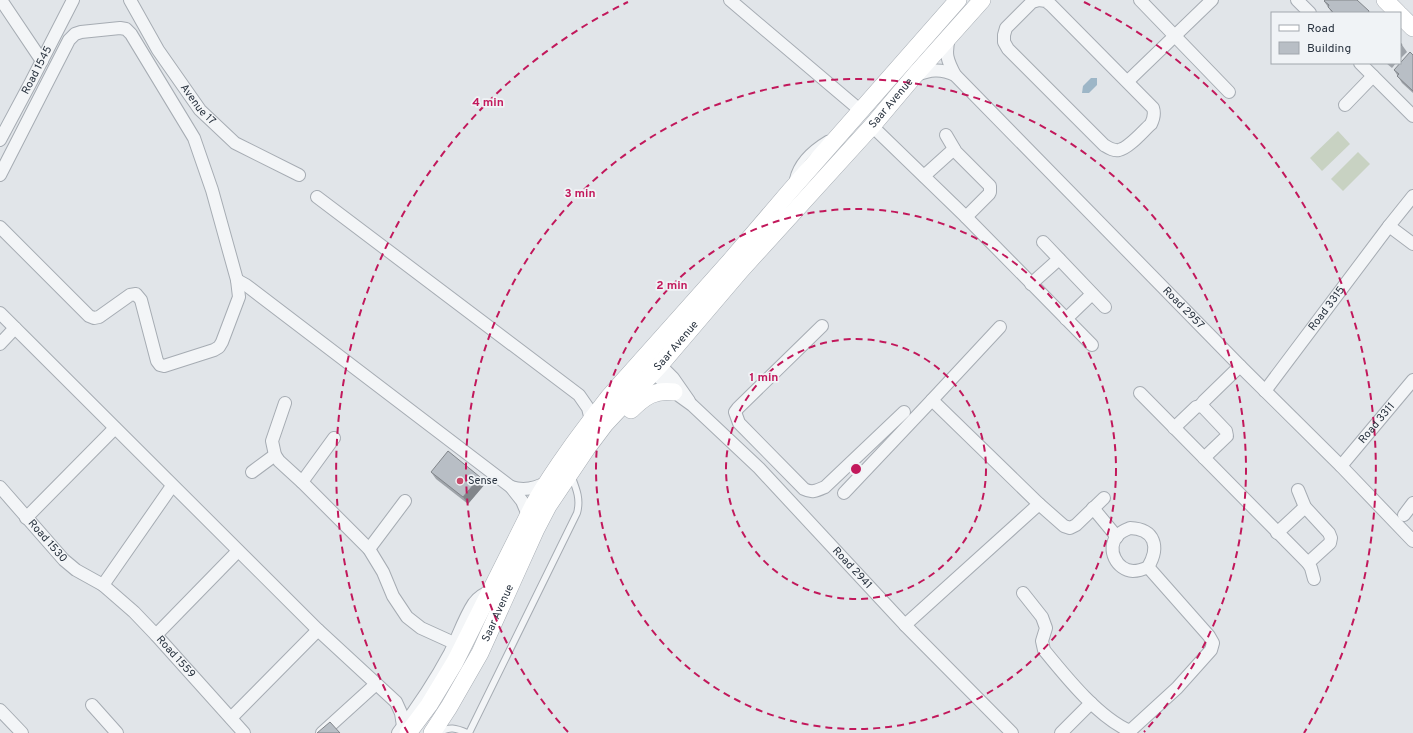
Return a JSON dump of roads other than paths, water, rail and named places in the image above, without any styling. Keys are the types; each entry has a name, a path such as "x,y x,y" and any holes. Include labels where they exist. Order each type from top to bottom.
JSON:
{"street":[{"path":"1,0 42,61"},
{"name":"Road 1545","path":"0,140 73,0"},
{"name":"Avenue 17","path":"130,0 158,50 200,110 235,143 299,174"},
{"path":"730,0 861,111"},
{"name":"Saar Avenue","path":"403,731 444,682 546,482 609,397 651,362 741,270 872,126 982,0"},
{"path":"1039,0 1046,1 1052,5 1128,80 1153,108 1155,113 1154,119 1151,124 1125,148 1118,150 1110,149 1104,145 1008,48 1004,42 1006,28 1032,2 1039,0"},
{"path":"1140,0 1229,92"},
{"path":"1128,80 1212,0"},
{"path":"1297,0 1309,12"},
{"path":"1386,0 1397,12"},
{"name":"Saar Avenue","path":"432,733 452,702 480,653 536,529 548,506 587,448 651,362 732,259 954,2"},
{"path":"1401,16 1413,28"},
{"path":"0,174 69,40 75,34 81,32 120,28 126,29 131,34 194,138 212,190 237,280 239,297 222,342 219,347 214,350 164,366 160,365 157,361 141,300 136,294 130,295 99,317 94,318 89,316 0,228"},
{"name":"Road 2957","path":"950,35 946,50 947,58 955,75 1240,366 1342,466 1413,541"},
{"path":"1361,64 1413,116"},
{"name":"Road 2957","path":"915,75 938,69 955,75"},
{"path":"1345,105 1373,76"},
{"path":"872,126 966,217 1092,345"},
{"path":"946,134 954,149 988,184 990,189 989,194 966,217"},
{"path":"924,176 954,149"},
{"name":"Road 3315","path":"1265,391 1413,196"},
{"path":"317,197 579,395 588,408 591,420"},
{"path":"1390,226 1413,244"},
{"path":"1043,242 1105,307"},
{"path":"1031,284 1059,259"},
{"path":"237,280 246,285 511,486 522,501 528,515"},
{"path":"1066,319 1092,294"},
{"path":"0,313 318,630 396,702 401,713 403,731"},
{"path":"822,326 738,408 735,412 739,423 804,489 809,492 816,492 824,487 904,412"},
{"path":"844,493 1000,327"},
{"path":"0,344 15,328"},
{"name":"Road 2941","path":"651,362 674,392 692,405 759,468 905,624 1012,733"},
{"name":"Road 2941","path":"651,362 680,386 692,405"},
{"path":"1174,428 1196,407 1200,406 1240,366"},
{"name":"Road 3311","path":"1342,466 1413,380"},
{"path":"587,448 603,438 646,396 659,391 674,392"},
{"path":"1140,393 1308,563 1314,579"},
{"path":"579,395 591,398 609,397"},
{"path":"932,400 1039,504 1064,526 1070,528 1076,525 1104,498"},
{"path":"285,403 272,441 274,454 279,461 369,549 383,572 393,596 407,617 420,628 454,643"},
{"path":"1200,406 1204,408 1227,434 1226,438 1204,458"},
{"path":"26,518 115,428"},
{"path":"302,482 334,438"},
{"path":"252,472 274,454"},
{"path":"759,468 772,456"},
{"path":"511,486 530,489 536,488 546,482"},
{"path":"103,585 172,486"},
{"name":"Road 1530","path":"0,487 64,560 76,570 103,585"},
{"path":"1298,490 1305,507 1329,533 1331,538 1330,543 1308,563"},
{"path":"369,549 405,501"},
{"path":"1404,514 1413,503"},
{"path":"905,624 1039,504"},
{"path":"1277,533 1305,507"},
{"path":"1093,508 1117,536"},
{"path":"1130,528 1138,528 1145,531 1151,537 1155,544 1155,552 1148,567 1135,571 1119,565 1115,560 1113,548 1117,536 1130,528"},
{"path":"156,635 238,551"},
{"path":"1023,593 1042,617 1046,628 1042,641 1044,650 1092,703 1119,726 1130,731 1178,688 1211,650 1212,643 1209,636 1148,567"},
{"name":"Road 1559","path":"103,585 134,612 156,635 244,733"},
{"path":"403,731 454,643 475,601 484,594 490,592"},
{"path":"231,718 318,630"},
{"path":"322,733 376,684"},
{"path":"396,702 412,703 422,699"},
{"path":"1061,733 1092,703"},
{"path":"92,705 117,733"},
{"path":"0,710 22,733"}],"lane":[{"path":"439,733 443,730 451,728 459,729 468,733 577,513 579,502 570,473"}],"water":[{"path":"1091,78 1097,78 1097,85 1089,93 1082,93 1083,86"}],"place":[{"name":"Sense","path":"460,481"}]}
